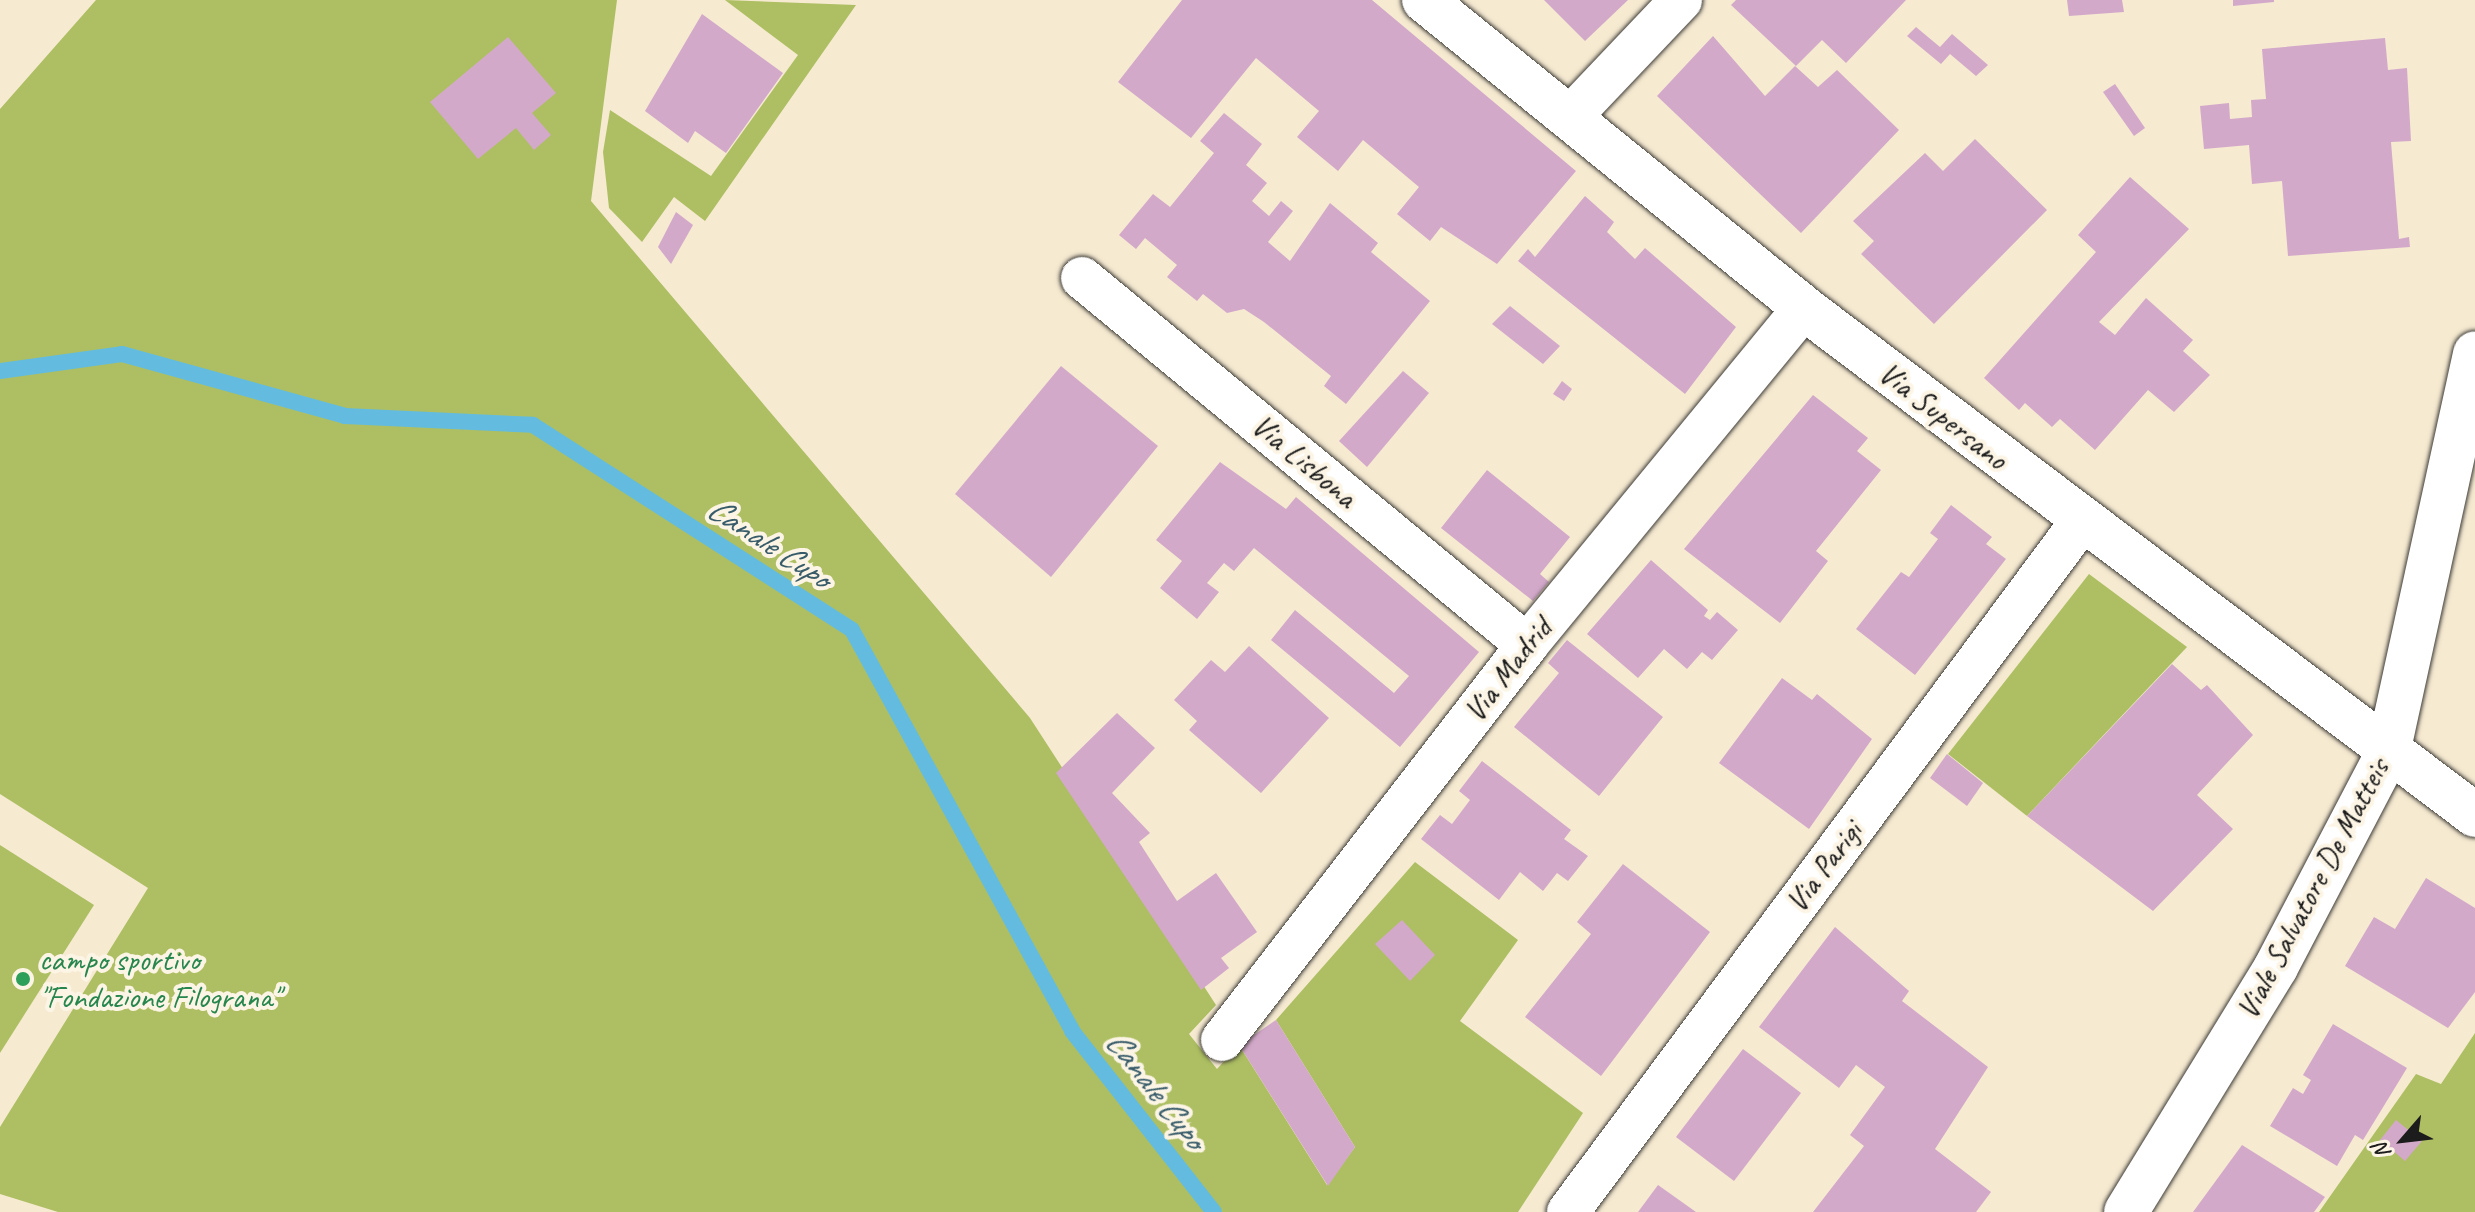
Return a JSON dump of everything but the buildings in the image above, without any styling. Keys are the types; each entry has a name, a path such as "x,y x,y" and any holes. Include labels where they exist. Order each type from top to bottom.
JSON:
{"street":[{"name":"Via Supersano","path":"1424,0 1571,116 1804,308 2081,522 2475,815"},
{"path":"1571,116 1681,0"},
{"name":"Via Lisbona","path":"1082,278 1527,645"},
{"name":"Via Madrid","path":"1222,1040 1527,645 1804,308"},
{"name":"Viale Salvatore De Matteis","path":"2126,1212 2276,967 2388,753 2474,362"},
{"name":"Via Parigi","path":"1568,1212 2081,522"}],"green space":[{"path":"96,0 617,0 591,201 1030,718 1216,1005 1189,1034 1217,1069 1239,1045 1327,1185 1355,1147 1276,1020 1415,862 1518,940 1460,1021 1583,1113 1518,1212 58,1212 0,1194 0,1127 148,888 0,794 0,109"},
{"path":"725,0 856,5 705,221 674,197 642,242 609,208 603,152 610,110 711,176 798,55"},
{"path":"2089,574 2187,647 2027,816 1948,754"},
{"name":"campo sportivo \"Fondazione Filograna\"","path":"0,845 94,905 0,1053"},
{"path":"2475,1033 2475,1212 2319,1212 2416,1074 2441,1084"}],"waterway":[{"name":"Canale Cupo","path":"0,371 122,354 345,416 533,425 852,630 1072,1031 1214,1212"}],"place":[{"name":"campo sportivo \"Fondazione Filograna\"","path":"23,979"}]}
